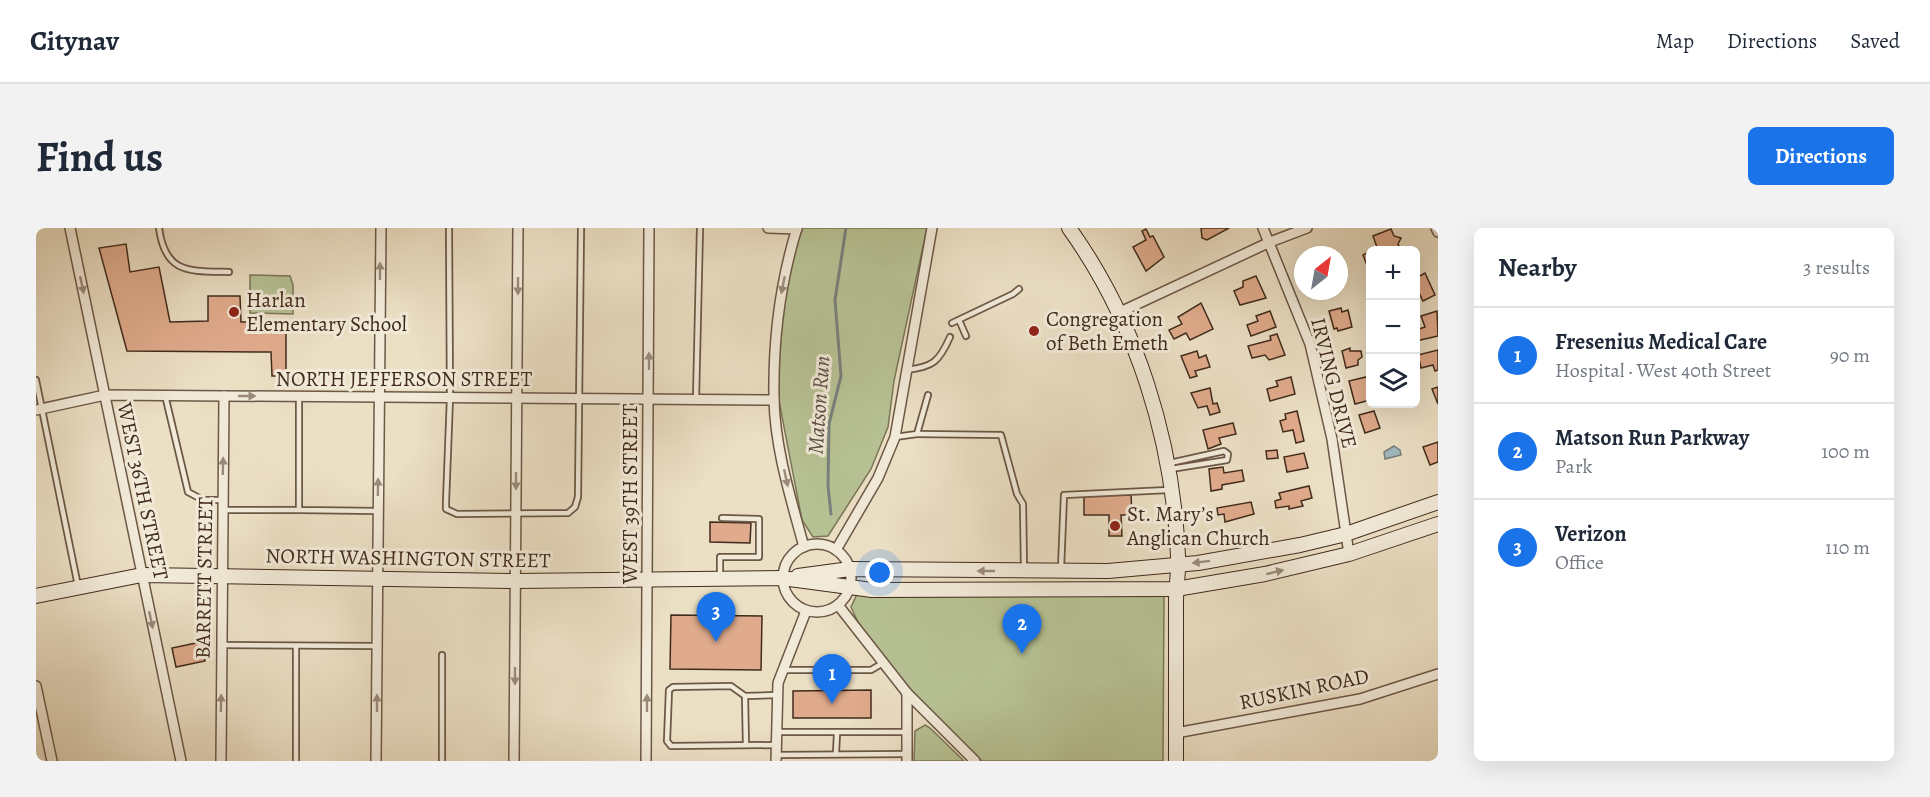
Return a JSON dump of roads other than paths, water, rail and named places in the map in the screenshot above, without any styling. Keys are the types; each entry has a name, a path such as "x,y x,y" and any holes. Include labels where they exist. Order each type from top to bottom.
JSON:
{"main road":[{"path":"1069,228 1098,273 1150,390 1168,466 1179,564 1176,589 1176,761"},
{"name":"NORTH WASHINGTON STREET","path":"36,596 142,575 378,580 647,581 783,578 850,569 1108,571 1198,563 1300,545 1346,534 1438,502"},
{"name":"NORTH WASHINGTON STREET","path":"783,578 850,588 1176,589 1265,574 1349,554 1438,524"}],"street":[{"name":"WEST 36TH STREET","path":"70,228 181,761"},
{"path":"376,761 381,228"},
{"path":"514,761 518,228"},
{"name":"WEST 39TH STREET","path":"646,761 650,228"},
{"path":"768,228 797,228 780,297 774,400 785,474 804,547"},
{"path":"836,550 878,478 895,437 932,228"},
{"name":"IRVING DRIVE","path":"1263,228 1310,345 1332,439 1349,554"},
{"path":"1118,314 1270,242 1307,228"},
{"name":"NORTH JEFFERSON STREET","path":"39,409 105,395 774,400"},
{"name":"BARRETT STREET","path":"221,761 224,396"},
{"path":"820,544 836,550 845,558 850,569 850,588 838,605 823,612 806,611 789,598 783,578 788,559 804,547 820,544"},
{"path":"838,605 907,693 975,761"},
{"path":"776,753 777,695 782,670 806,611"},
{"name":"RUSKIN ROAD","path":"1176,733 1360,699 1438,674"},
{"path":"36,686 52,761"},
{"path":"907,693 907,758"}],"lane":[{"path":"159,228 164,252 174,262 199,272 229,272"},
{"path":"449,228 450,398 446,509 457,514 568,513 575,507 578,497 581,228"},
{"path":"696,399 700,228"},
{"path":"952,323 1019,289"},
{"path":"959,320 966,336"},
{"path":"906,370 926,368 934,363 950,337"},
{"path":"36,380 39,409 79,588"},
{"path":"917,434 928,395"},
{"path":"165,396 188,492 204,500 223,505 299,510 378,511"},
{"path":"299,396 299,510"},
{"path":"895,437 917,434 1001,435 1017,494 1023,504 1024,571"},
{"path":"1224,451 1228,454 1227,460 1168,466 1224,451"},
{"path":"1060,571 1064,495 1171,489"},
{"path":"720,579 720,557 759,557 759,519 722,518"},
{"path":"222,645 377,646"},
{"path":"296,646 296,761"},
{"path":"442,655 442,761"},
{"path":"782,670 871,670 883,663"},
{"path":"777,695 745,696 731,686 673,687 669,694 667,741 671,746 746,745 776,753 836,753 907,758"},
{"path":"745,696 746,745"},
{"path":"776,732 907,732"},
{"path":"836,753 837,733"}],"water":[{"path":"1394,446 1400,450 1401,455 1385,459 1384,452"}],"waterway":[{"name":"Matson Run","path":"831,514 828,486 829,424 841,376 835,300 846,228"}],"place":[{"name":"Harlan Elementary School","path":"234,312"},
{"name":"Congregation of Beth Emeth","path":"1034,331"},
{"name":"St. Mary’s Anglican Church","path":"1115,526"},
{"name":"Verizon","path":"716,642"},
{"name":"Matson Run Parkway","path":"1022,654"},
{"name":"Fresenius Medical Care","path":"832,704"}]}
